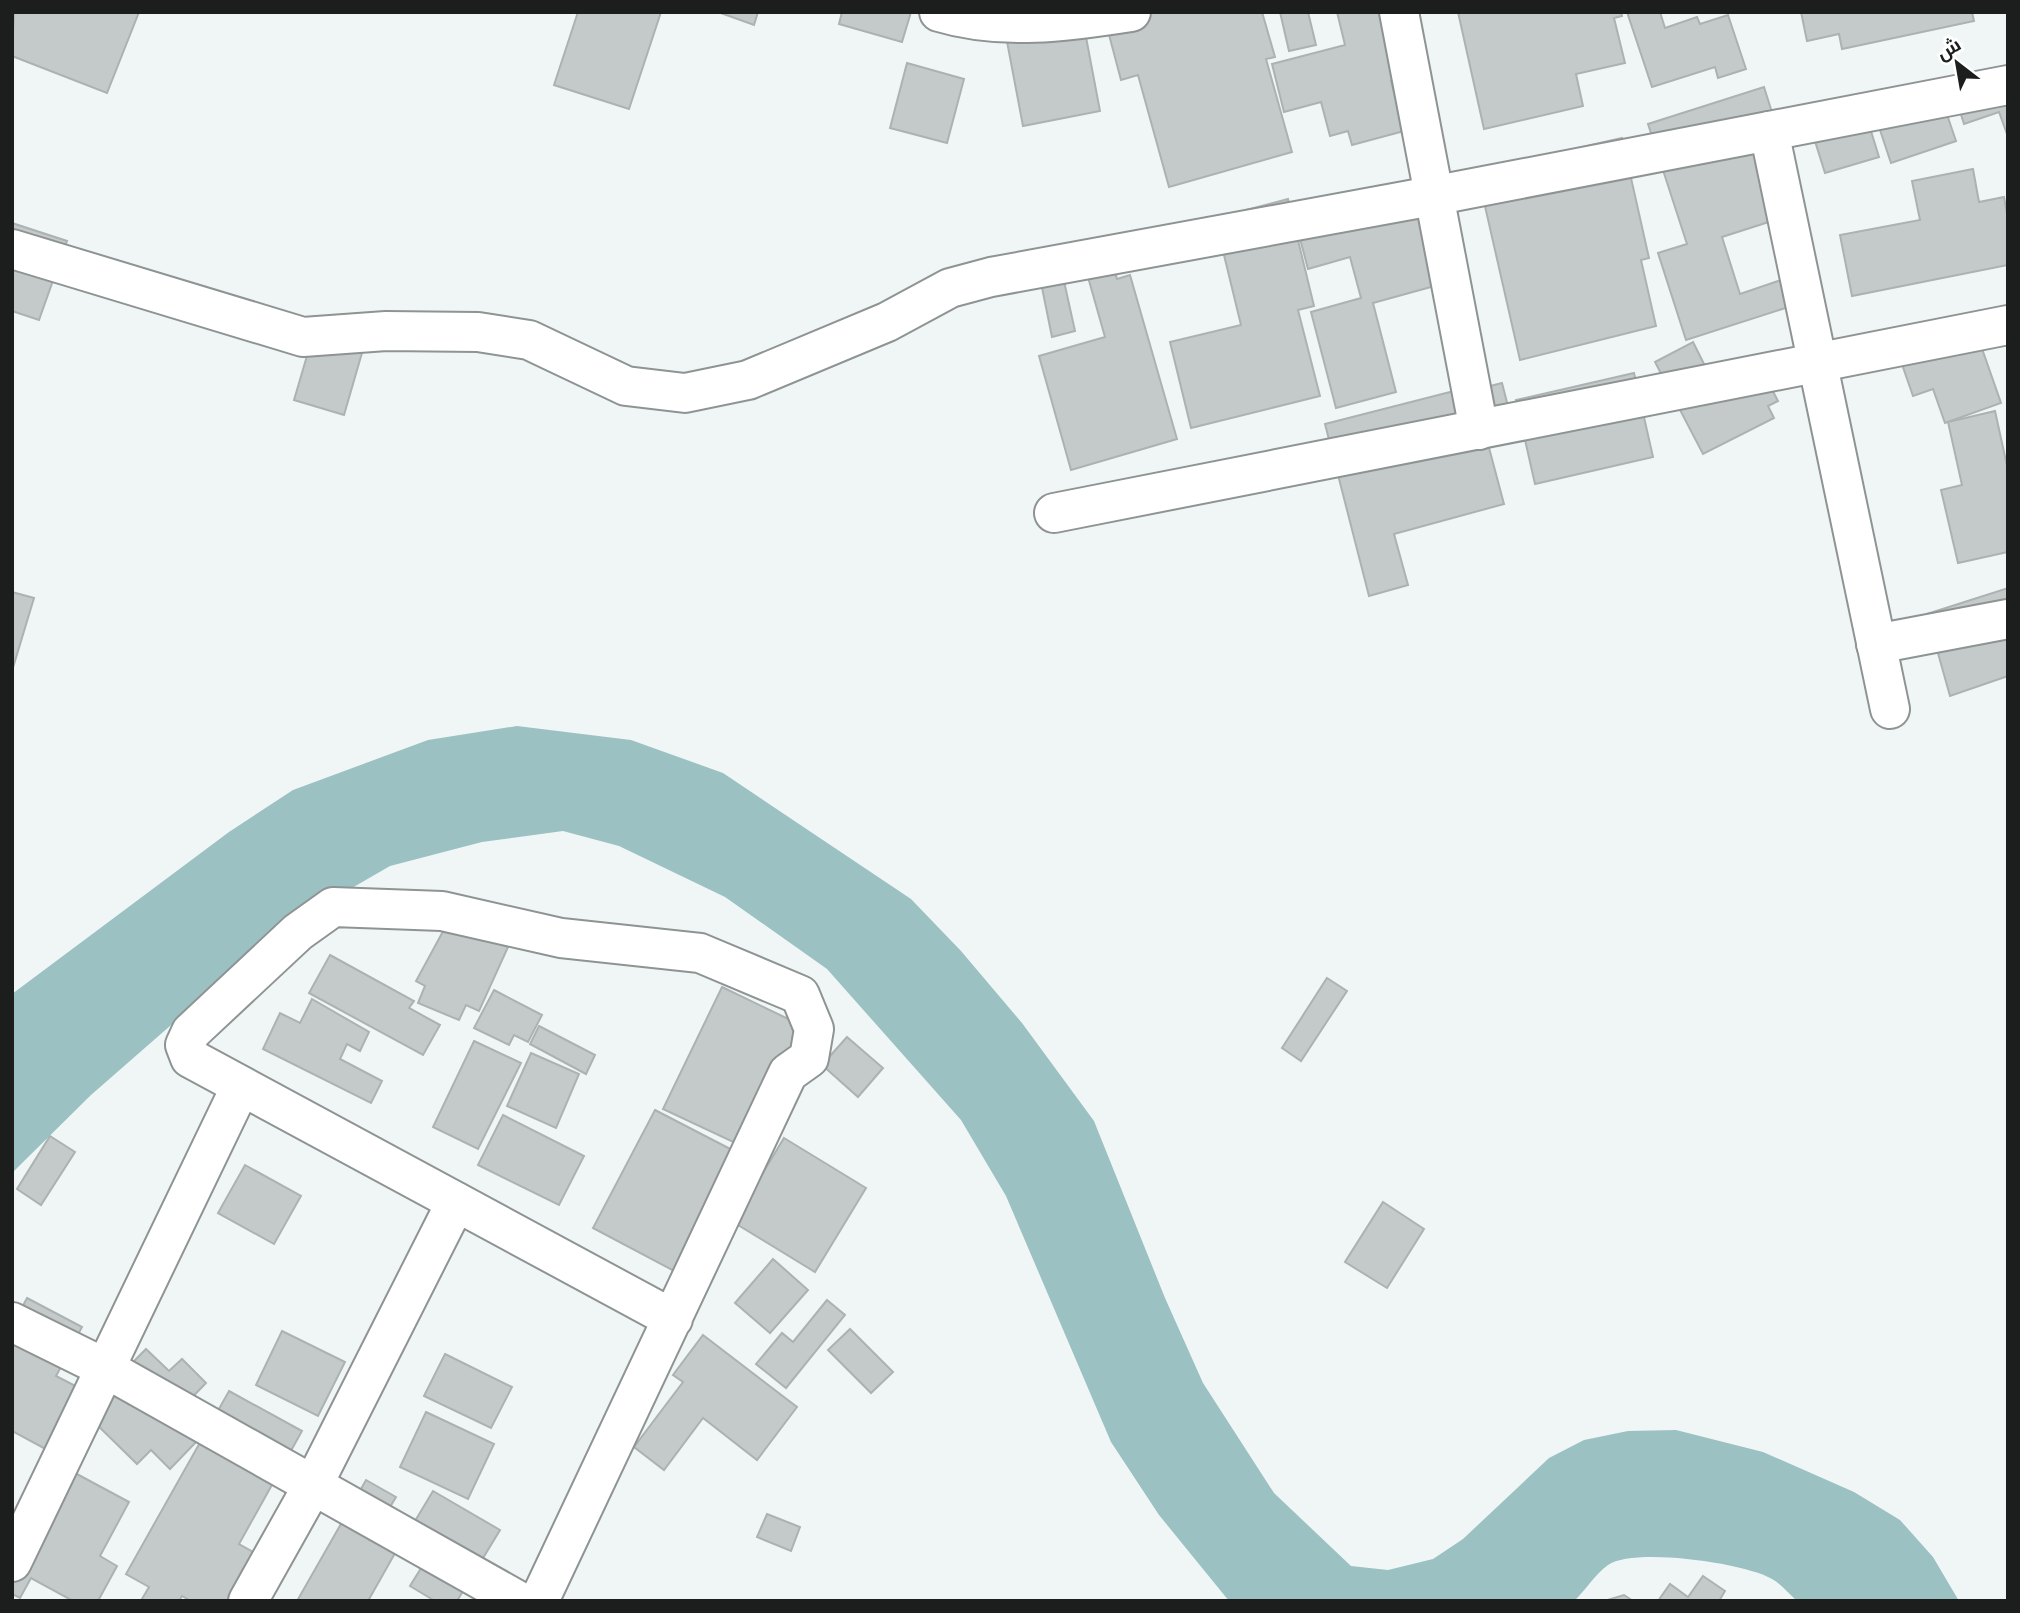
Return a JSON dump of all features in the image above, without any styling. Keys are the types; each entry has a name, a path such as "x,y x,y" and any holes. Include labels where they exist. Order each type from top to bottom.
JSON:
{"street":[{"path":"939,12 1028,18 1057,23 1131,12"},
{"path":"1399,12 1432,196 1479,430"},
{"path":"12,249 303,337 386,331 478,332 529,340 626,386 685,393 748,380 887,322 950,288 991,277 1432,196 2008,85"},
{"path":"1769,131 1890,709"},
{"path":"1054,513 1818,365 2008,325"},
{"path":"1876,644 2008,619"},
{"path":"539,1601 673,1319 788,1073 809,1058 814,1029 800,995 700,953 561,938 442,911 332,906 298,932 191,1032 185,1045 190,1058 673,1319"},
{"path":"12,1562 241,1086"},
{"path":"248,1601 313,1485 456,1202"},
{"path":"12,1322 105,1368 519,1601"}],"water":[{"path":"517,726 631,740 723,773 911,899 961,951 1022,1023 1094,1121 1165,1298 1203,1383 1274,1493 1351,1566 1388,1570 1433,1559 1463,1539 1549,1458 1584,1440 1628,1431 1676,1430 1763,1452 1854,1492 1900,1520 1933,1557 1959,1601 1797,1601 1775,1581 1758,1573 1690,1559 1641,1557 1608,1565 1574,1601 1229,1601 1159,1515 1111,1442 1006,1196 961,1120 827,969 725,897 619,846 563,831 482,842 390,866 281,929 91,1095 12,1173 12,994 229,832 293,790 428,740"}],"building":[{"path":"14,12 139,12 107,93 12,56"},
{"path":"578,12 661,12 629,109 554,85"},
{"path":"718,12 758,12 754,25"},
{"path":"842,12 911,12 902,42 839,24"},
{"path":"1103,12 1262,12 1275,57 1266,59 1292,152 1169,187 1138,75 1121,80"},
{"path":"1280,12 1308,12 1316,45 1289,51"},
{"path":"1337,12 1404,12 1420,73 1391,81 1404,131 1352,145 1348,131 1330,136 1321,102 1284,112 1272,64 1345,45"},
{"path":"1458,12 1621,12 1622,16 1614,18 1625,63 1576,74 1583,106 1484,129"},
{"path":"1627,12 1660,12 1665,28 1697,17 1700,24 1728,15 1746,69 1718,78 1715,67 1652,87"},
{"path":"1801,12 1972,12 1974,21 1842,49 1839,34 1807,41"},
{"path":"1082,16 1100,111 1023,126 1005,31"},
{"path":"907,63 964,79 947,143 890,128"},
{"path":"2008,65 2008,137 1999,112 1964,124 1951,83"},
{"path":"1936,82 1956,141 1891,163 1871,103"},
{"path":"1764,87 1803,211 1722,237 1740,294 1796,275 1804,302 1686,340 1658,253 1687,244 1648,124"},
{"path":"1862,102 1879,157 1825,173 1808,119"},
{"path":"1622,138 1649,258 1641,260 1656,326 1520,360 1477,171"},
{"path":"1973,169 1979,202 2004,197 2008,219 2008,265 1852,296 1840,235 1920,220 1912,181"},
{"path":"1430,177 1449,282 1373,303 1396,392 1336,408 1311,312 1361,298 1350,257 1308,269 1293,212"},
{"path":"1288,199 1314,306 1298,310 1320,396 1191,428 1170,342 1241,325 1215,218"},
{"path":"12,223 67,241 39,320 12,311"},
{"path":"1109,248 1117,279 1130,275 1177,439 1071,470 1039,356 1105,337 1082,256"},
{"path":"1060,263 1075,331 1052,337 1038,268"},
{"path":"1972,320 2001,403 1945,423 1933,389 1913,396 1896,347"},
{"path":"314,332 364,346 344,415 294,400"},
{"path":"1693,342 1710,376 1765,376 1778,401 1768,406 1774,418 1703,454 1655,362"},
{"path":"1634,373 1653,457 1535,484 1516,400"},
{"path":"1502,383 1512,422 1484,429 1504,504 1394,534 1408,585 1369,596 1325,424 1454,391 1455,395"},
{"path":"1995,411 2008,470 2008,552 1958,563 1941,490 1962,485 1948,422"},
{"path":"2008,588 2008,676 1950,696 1927,614"},
{"path":"12,592 34,598 12,671"},
{"path":"447,924 508,947 479,1011 466,1005 459,1020 418,1003 425,986 416,981"},
{"path":"330,955 414,1001 409,1008 440,1025 423,1055 309,993"},
{"path":"1327,978 1347,991 1301,1061 1282,1048"},
{"path":"722,987 805,1027 746,1148 663,1109"},
{"path":"494,990 542,1015 528,1042 514,1035 509,1045 474,1028"},
{"path":"312,999 369,1032 360,1051 347,1044 340,1059 382,1081 371,1103 263,1049 280,1013 300,1023"},
{"path":"539,1026 595,1055 586,1074 530,1044"},
{"path":"847,1037 883,1068 858,1097 822,1065"},
{"path":"474,1041 521,1063 478,1149 433,1127"},
{"path":"531,1053 579,1074 556,1128 507,1106"},
{"path":"655,1110 740,1154 678,1273 593,1228"},
{"path":"503,1115 584,1156 559,1205 478,1165"},
{"path":"50,1136 75,1152 41,1205 17,1189"},
{"path":"784,1138 866,1188 815,1272 733,1222"},
{"path":"245,1165 301,1196 274,1244 218,1213"},
{"path":"1383,1202 1424,1229 1387,1288 1345,1262"},
{"path":"773,1259 808,1290 770,1333 735,1303"},
{"path":"27,1298 82,1327 56,1376 85,1391 73,1413 99,1427 75,1473 129,1502 100,1556 117,1566 98,1601 73,1601 31,1578 20,1598 12,1594 12,1529 53,1453 12,1431 12,1326"},
{"path":"827,1300 845,1315 786,1388 756,1364 782,1333 793,1342"},
{"path":"850,1329 893,1372 871,1393 828,1350"},
{"path":"282,1331 345,1362 318,1416 256,1385"},
{"path":"703,1335 797,1407 757,1460 703,1418 664,1470 634,1447 683,1382 673,1375"},
{"path":"146,1349 169,1371 182,1359 206,1383 175,1415 199,1439 170,1469 151,1450 137,1464 84,1412"},
{"path":"445,1354 512,1387 491,1428 424,1396"},
{"path":"229,1391 302,1431 239,1544 255,1553 228,1601 191,1601 182,1596 179,1601 145,1601 142,1599 149,1587 126,1574"},
{"path":"426,1412 494,1444 468,1499 400,1467"},
{"path":"366,1480 396,1497 387,1512 411,1525 368,1601 297,1601"},
{"path":"433,1491 500,1530 457,1601 435,1601 410,1586 423,1565 397,1551"},
{"path":"767,1514 800,1527 791,1551 757,1537"},
{"path":"1703,1576 1725,1591 1719,1601 1658,1601 1670,1584 1688,1597"},
{"path":"1624,1595 1633,1601 1604,1601"}]}
